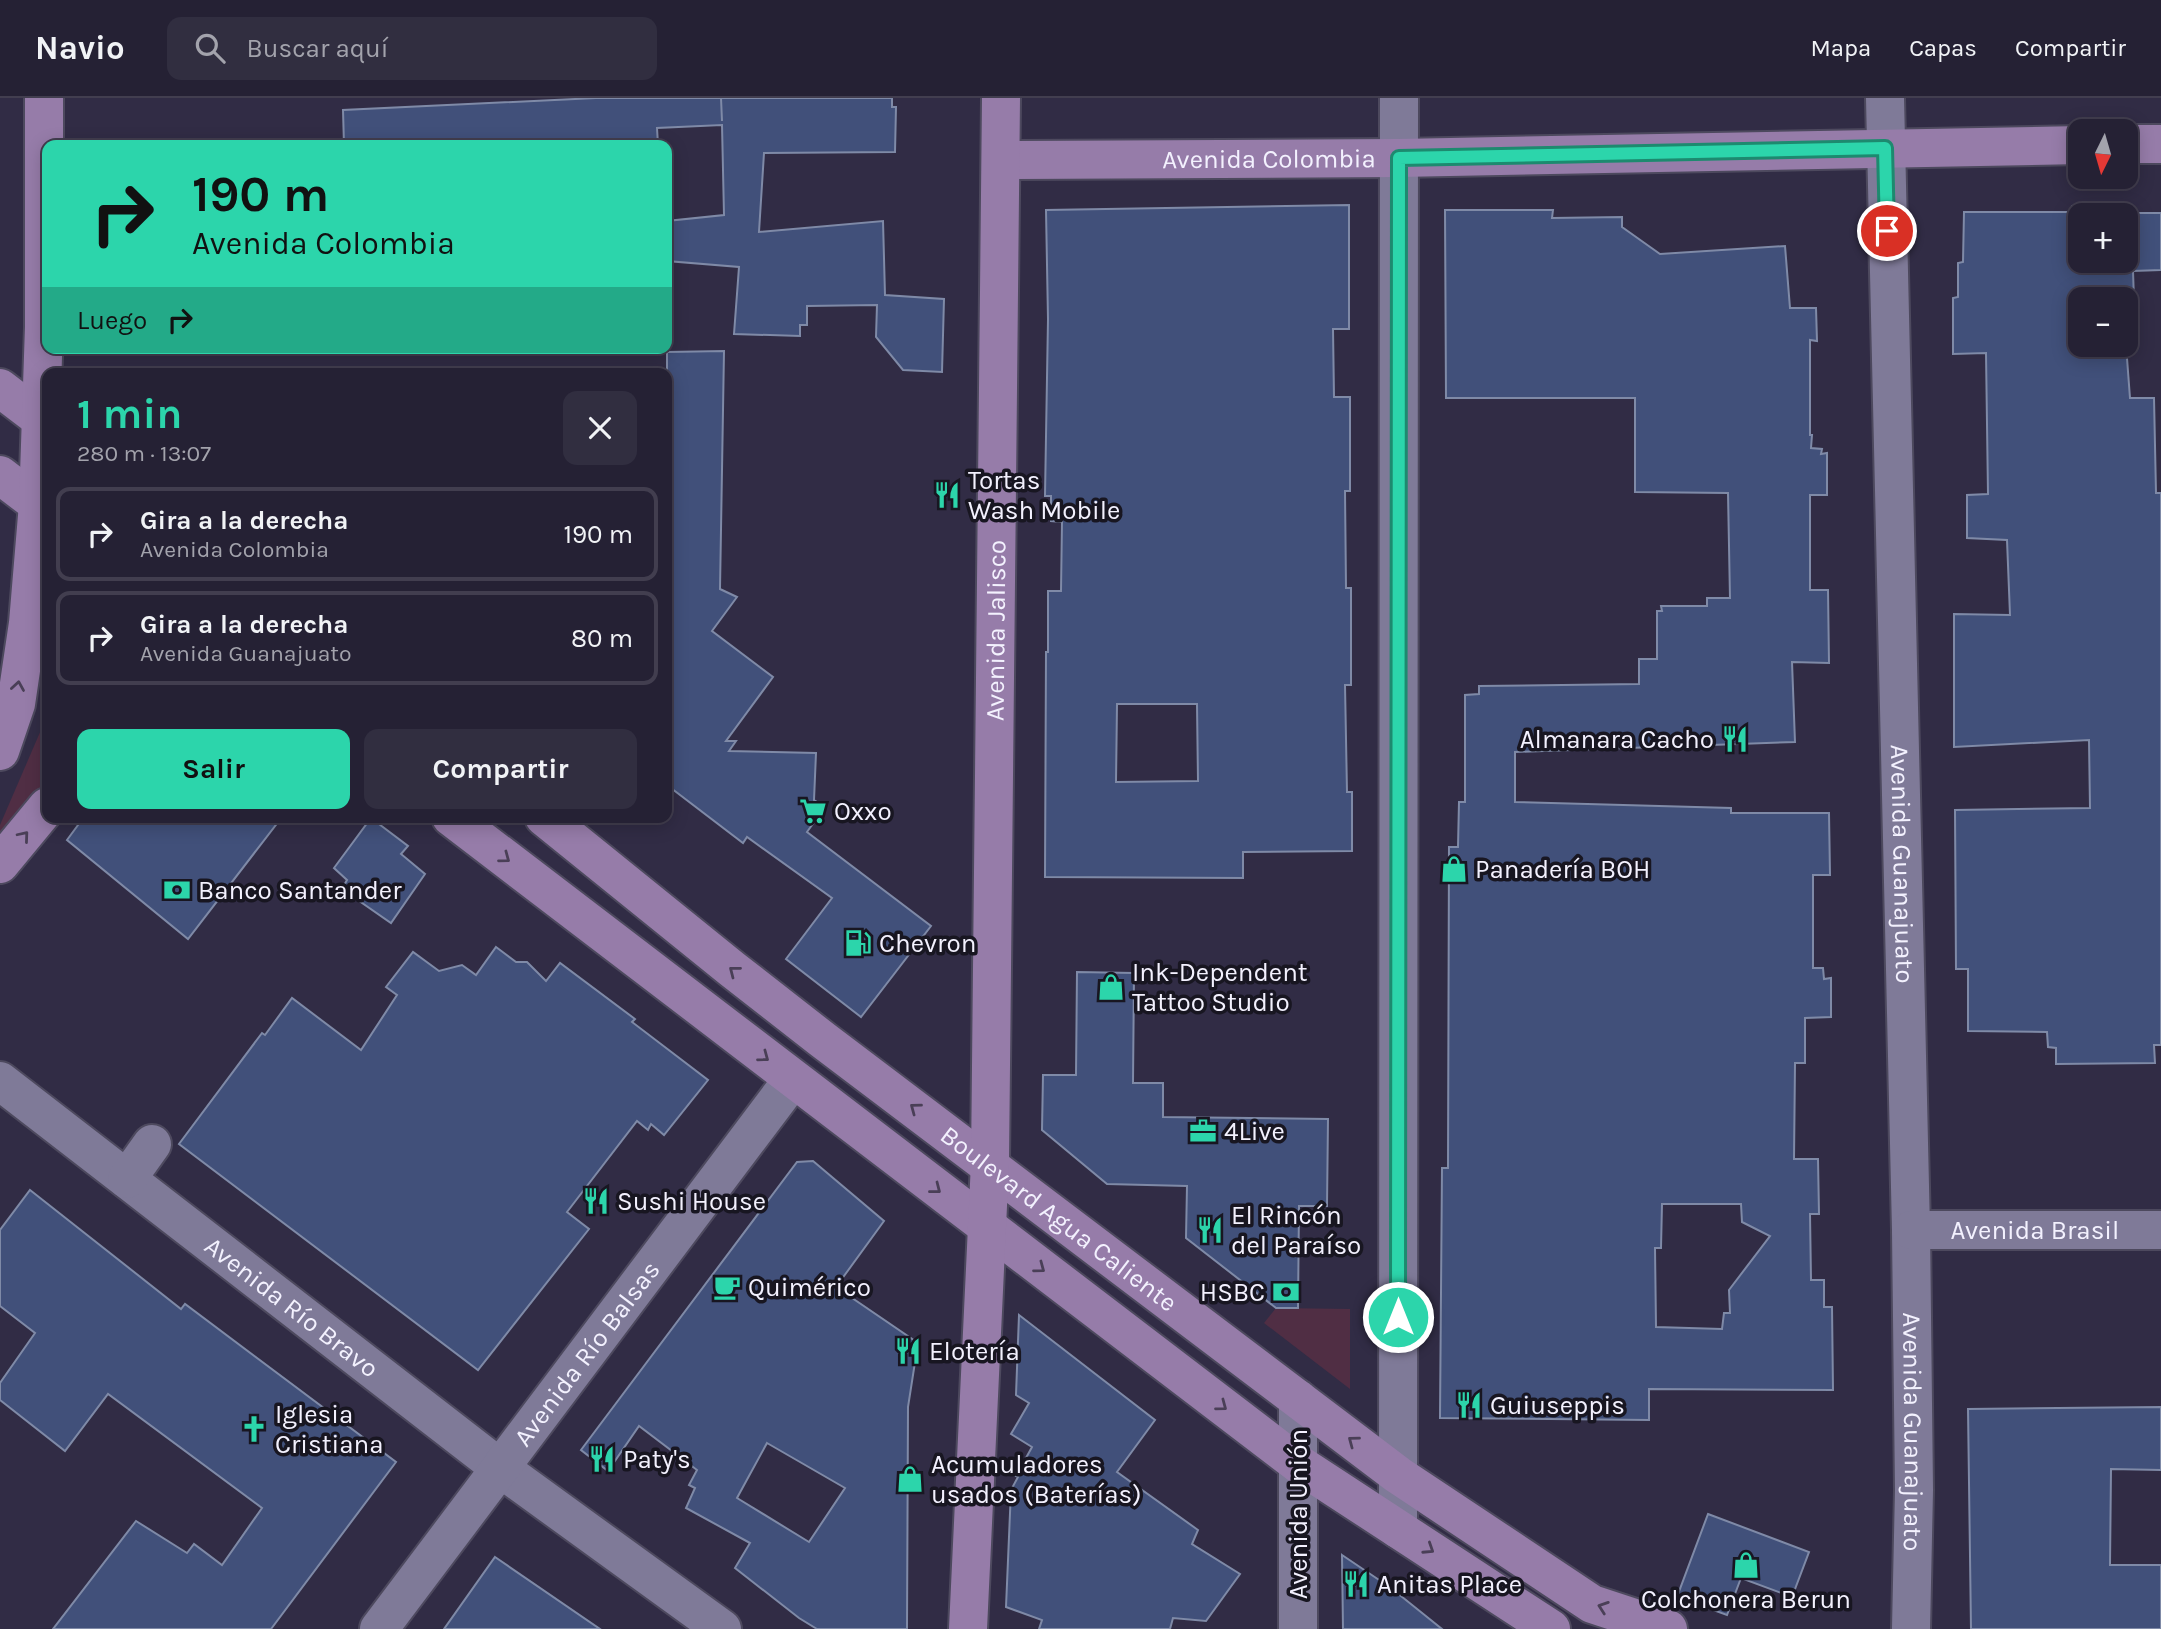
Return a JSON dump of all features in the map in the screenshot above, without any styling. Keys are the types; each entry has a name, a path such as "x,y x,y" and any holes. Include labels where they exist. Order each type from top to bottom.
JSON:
{"main road":[{"path":"44,98 44,140"},
{"name":"Avenida Jalisco","path":"968,1629 990,1163 1001,98"},
{"path":"2138,144 2161,144"},
{"name":"Avenida Colombia","path":"1001,160 1399,158 2068,145"},
{"path":"0,388 42,420"},
{"path":"0,475 42,506"},
{"path":"0,751 16,704 42,515"},
{"path":"0,864 42,813"},
{"name":"Boulevard Agua Caliente","path":"459,823 1297,1463 1550,1629"},
{"name":"Boulevard Agua Caliente","path":"551,823 732,969 1398,1475 1592,1604 1668,1629"}],"street":[{"path":"1398,1529 1399,98"},
{"name":"Avenida Guanajuato","path":"1885,98 1911,1230 1914,1490 1912,1629"},
{"name":"Avenida Río Balsas","path":"379,1629 793,1079"},
{"name":"Avenida Río Bravo","path":"0,1081 500,1468 722,1629"},
{"path":"127,1179 152,1144"},
{"name":"Avenida Brasil","path":"1911,1230 2161,1230"},
{"name":"Avenida Unión","path":"1298,1399 1298,1629"}],"shaded area":[{"path":"42,728 42,791 0,841 0,825"},
{"path":"1276,1308 1350,1309 1350,1389 1264,1323"}],"building":[{"path":"596,98 892,98 892,107 896,107 895,152 764,153 759,232 883,221 885,295 944,299 942,372 903,370 876,337 877,305 807,306 807,325 800,325 800,336 734,334 739,267 672,261 672,220 724,215 722,125 657,128 658,140 344,140 343,110"},
{"path":"1349,205 1349,329 1333,329 1334,397 1350,397 1350,491 1345,491 1346,588 1351,588 1351,685 1345,685 1347,792 1352,792 1352,851 1243,852 1243,878 1045,877 1048,591 1061,591 1062,522 1051,521 1051,496 1045,496 1048,319 1046,210","holes":["1117,704 1197,704 1198,781 1116,782"]},
{"path":"1445,210 1553,210 1552,218 1622,217 1622,227 1660,254 1785,246 1790,308 1816,308 1817,341 1810,340 1810,435 1811,448 1822,449 1821,454 1827,453 1827,495 1810,495 1810,590 1828,590 1829,663 1792,662 1795,742 1515,752 1515,802 1731,808 1731,813 1829,813 1830,875 1813,875 1813,968 1823,968 1824,979 1831,978 1831,1017 1805,1018 1805,1063 1795,1063 1794,1159 1818,1159 1819,1214 1810,1214 1811,1280 1824,1280 1824,1307 1832,1307 1833,1390 1649,1389 1649,1420 1440,1418 1442,1168 1448,1168 1449,847 1458,847 1459,802 1465,802 1465,695 1479,694 1479,686 1639,684 1639,659 1657,659 1657,611 1662,611 1661,606 1707,606 1707,598 1730,598 1728,493 1635,492 1635,398 1446,398","holes":["1662,1204 1741,1204 1742,1222 1770,1236 1729,1290 1730,1313 1724,1313 1722,1329 1656,1327 1655,1248 1661,1248"]},
{"path":"1964,212 2068,212 2068,273 2133,273 2134,287 2068,287 2068,357 2127,357 2130,398 2154,398 2156,493 2161,493 2161,1045 2154,1045 2155,1063 2056,1064 2056,1048 2048,1047 2047,1032 1968,1031 1968,969 1956,969 1955,810 2090,808 2089,740 1954,747 1954,614 2010,615 2007,540 1967,538 1967,495 1988,494 1986,353 1953,354 1953,298 1958,297 1958,263 1963,262"},
{"path":"2138,213 2161,213 2161,270 2138,271"},
{"path":"724,351 720,589 737,597 712,631 773,677 726,741 736,741 729,751 816,753 814,800 825,807 807,832 931,926 861,1017 786,959 832,898 747,837 743,843 672,789 672,368 667,368 667,354"},
{"name":"Banco Santander","path":"80,823 277,823 188,939 67,840"},
{"path":"367,823 378,823 408,846 401,854 425,874 391,923 342,889 347,880 334,868"},
{"path":"496,947 516,962 527,962 546,981 560,963 635,1019 632,1022 708,1080 664,1135 651,1124 648,1130 637,1121 567,1212 589,1229 478,1370 179,1144 262,1033 265,1035 292,998 361,1050 397,995 386,987 413,952 439,971 462,965 476,975"},
{"path":"1077,972 1134,973 1133,1083 1163,1083 1163,1117 1328,1119 1327,1206 1299,1206 1298,1308 1276,1308 1186,1238 1187,1186 1107,1184 1042,1130 1043,1075 1076,1075"},
{"path":"813,1161 884,1221 836,1287 918,1343 908,1407 907,1629 817,1629 799,1618 735,1568 750,1543 686,1508 695,1488 689,1485 697,1470 639,1426 608,1471 581,1450 797,1162","holes":["767,1443 845,1488 809,1542 737,1498"]},
{"path":"30,1190 181,1309 185,1304 396,1462 271,1629 53,1629 136,1521 187,1553 194,1544 222,1565 262,1508 108,1394 65,1451 0,1400 0,1383 35,1333 0,1306 0,1230"},
{"path":"1019,1315 1155,1420 1117,1472 1198,1530 1192,1544 1240,1574 1206,1621 1173,1618 1170,1629 1039,1629 1042,1620 1006,1607 1011,1490 1032,1447 1011,1434 1029,1403 1016,1395"},
{"path":"2161,1407 2161,1470 2111,1469 2110,1565 2161,1565 2161,1629 1971,1629 1968,1409"},
{"name":"Colchonera Berun","path":"1708,1514 1809,1552 1792,1597 1741,1578 1727,1615 1677,1597"},
{"path":"1342,1555 1391,1588 1442,1629 1343,1629"},
{"path":"495,1557 600,1629 444,1629"}],"place":[{"name":"Tortas Wash Mobile","path":"947,495"},
{"name":"Almanara Cacho","path":"1735,739"},
{"name":"Oxxo","path":"813,811"},
{"name":"Panadería BOH","path":"1454,869"},
{"name":"Banco Santander","path":"177,890"},
{"name":"Chevron","path":"858,943"},
{"name":"Ink-Dependent Tattoo Studio","path":"1111,987"},
{"name":"4Live","path":"1203,1131"},
{"name":"Sushi House","path":"596,1201"},
{"name":"El Rincón del Paraíso","path":"1210,1230"},
{"name":"Quimérico","path":"727,1287"},
{"name":"HSBC","path":"1286,1292"},
{"name":"Elotería","path":"908,1351"},
{"name":"Guiuseppis","path":"1469,1405"},
{"name":"Iglesia Cristiana","path":"254,1429"},
{"name":"Paty's","path":"602,1459"},
{"name":"Acumuladores usados (Baterías)","path":"910,1479"},
{"name":"Colchonera Berun","path":"1746,1565"},
{"name":"Anitas Place","path":"1356,1584"}],"route":[{"path":"1398,1317 1399,158 1885,148 1887,231"}]}
